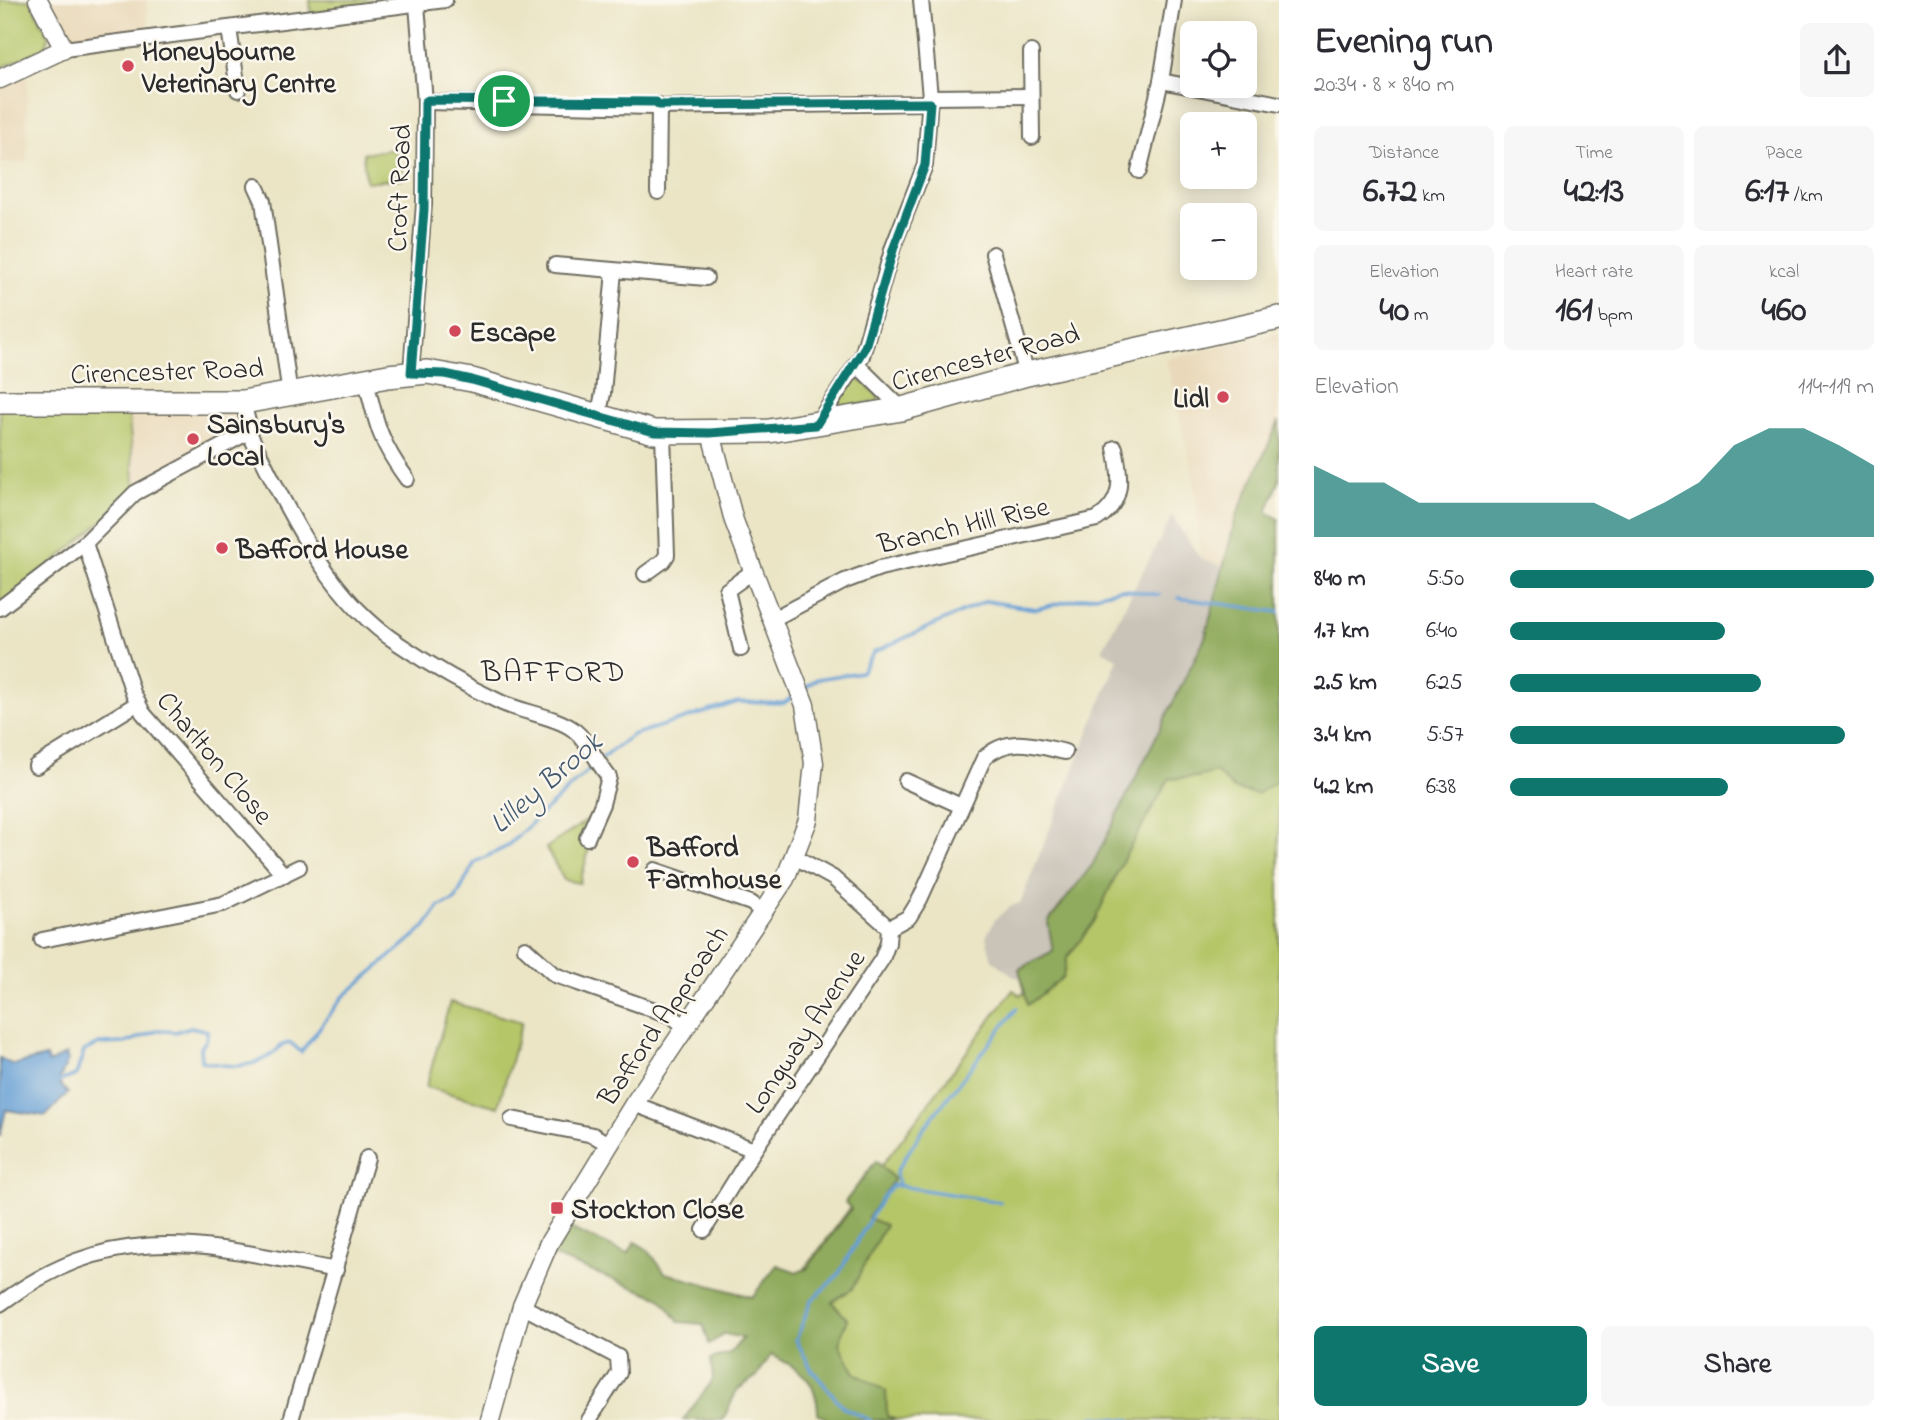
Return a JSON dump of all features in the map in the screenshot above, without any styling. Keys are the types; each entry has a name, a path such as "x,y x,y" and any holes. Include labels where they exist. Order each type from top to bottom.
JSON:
{"main road":[{"name":"Cirencester Road","path":"0,402 243,402 411,373 445,374 598,418 663,433 710,433 816,425 902,409 1027,374 1279,318"}],"street":[{"path":"38,0 64,49"},
{"path":"0,79 64,49 445,0"},
{"path":"816,425 865,347 894,247 925,165 930,100 921,0"},
{"path":"1139,171 1161,81 1174,0"},
{"name":"Croft Road","path":"411,373 424,210 425,102 417,5"},
{"path":"229,28 238,90"},
{"path":"1031,51 1032,138"},
{"path":"1161,81 1279,104"},
{"path":"425,102 659,105 1031,96"},
{"path":"658,192 659,105"},
{"path":"256,186 263,201 290,395"},
{"path":"993,254 1027,374"},
{"path":"555,265 706,278"},
{"path":"598,418 603,393 614,271"},
{"path":"856,364 902,409"},
{"path":"366,380 376,426 387,452 407,479"},
{"path":"243,402 247,429 284,501 323,566 362,613 397,644 500,702 573,728 584,741 597,764 609,777 602,804 587,838"},
{"path":"0,608 85,542 135,493 235,440 247,429"},
{"path":"645,574 667,555 663,433"},
{"name":"Bafford Approach","path":"490,1420 522,1306 553,1236 608,1144 763,912 796,857 808,820 813,782 812,743 805,705 734,521 710,433"},
{"name":"Branch Hill Rise","path":"771,620 845,581 880,568 1097,519 1113,505 1119,491 1121,478 1115,448"},
{"name":"Charlton Close","path":"85,542 138,703 150,722 284,875"},
{"path":"741,649 727,590 752,572"},
{"path":"36,766 138,703"},
{"path":"888,928 909,917 920,899 984,758 996,748 1015,742 1065,752"},
{"path":"906,781 961,806"},
{"name":"Longway Avenue","path":"704,1230 754,1150 882,959 888,943 888,928 833,878 796,857"},
{"path":"42,940 223,904 299,867"},
{"path":"655,870 751,903 763,912"},
{"path":"525,948 555,975 672,1016 685,1027"},
{"name":"Longway Avenue","path":"634,1104 754,1150"},
{"path":"512,1119 593,1135 608,1144"},
{"path":"291,1420 367,1158"},
{"path":"0,1304 55,1269 96,1254 136,1245 199,1244 336,1270"},
{"path":"522,1306 618,1357 620,1373 589,1420"}],"shaded area":[{"path":"32,0 146,0 148,27 27,63 27,162 0,163 0,73 54,43"},
{"path":"1279,333 1279,447 1231,569 1200,558 1194,478 1166,359"},
{"path":"243,402 247,429 135,493 128,404"},
{"path":"1172,516 1200,558 1231,569 1248,600 1060,952 1030,979 1015,977 992,960 986,937 995,919 1011,906 1020,903 1118,659 1102,650"}],"green space":[{"path":"0,0 30,0 49,37 45,49 0,68"},
{"path":"310,0 445,0 311,15"},
{"path":"395,149 397,169 403,169 403,178 366,182 363,153"},
{"path":"861,380 878,396 879,401 835,409 849,383"},
{"path":"0,402 128,404 135,493 0,608"},
{"path":"1279,421 1279,482 1267,512 1279,519 1279,780 1257,794 1234,789 1216,772 1197,777 1169,779 1124,858 1094,922 1067,958 1063,977 1028,1005 1019,969 1053,951 1048,922 1093,864 1205,638 1236,517"},
{"path":"1279,636 1279,1420 841,1420 800,1365 756,1334 1013,990 1020,995 1031,990 1062,952 1098,865"},
{"path":"599,812 580,883 564,880 546,848"},
{"path":"450,1002 522,1022 498,1107 426,1087"},
{"path":"876,1161 894,1179 868,1218 885,1225 852,1289 832,1302 847,1319 839,1344 855,1373 886,1391 887,1416 896,1420 828,1420 818,1413 814,1392 805,1376 771,1355 757,1376 737,1390 723,1420 683,1420 713,1380 711,1359 730,1353 743,1338 725,1334 709,1344 703,1324 679,1322 661,1298 549,1255 563,1225 628,1254 635,1242 648,1250 665,1273 752,1297 777,1265 797,1272 807,1269 851,1209 845,1202"}],"water":[{"path":"66,1054 68,1061 58,1082 68,1093 46,1116 6,1110 0,1136 0,1058 13,1065 46,1057 49,1063"}],"waterway":[{"name":"Lilley Brook","path":"805,688 817,679 861,672 874,652 986,601 1036,609 1120,589 1159,595"},
{"name":"Lilley Brook","path":"1179,598 1279,612"},
{"name":"Lilley Brook","path":"602,758 632,735 738,702 784,703 795,695"},
{"name":"Lilley Brook","path":"55,1083 76,1075 84,1051 99,1044 125,1043 159,1030 175,1032 191,1027 208,1031 206,1041 200,1048 201,1061 218,1064 251,1064 268,1057 287,1043 291,1043 301,1052 343,997 425,927 440,906 455,900 475,862 506,847 596,763"},
{"path":"898,1185 896,1172 921,1132 1017,1008"},
{"path":"870,1420 844,1408 812,1370 796,1340 811,1301 838,1275 881,1199 893,1185 1000,1202"},
{"path":"1086,1420 1095,1417 1131,1420"}],"place":[{"name":"Honeybourne Veterinary Centre","path":"128,66"},
{"name":"Escape","path":"455,331"},
{"name":"Lidl","path":"1223,397"},
{"name":"Sainsbury's Local","path":"193,439"},
{"name":"Bafford House","path":"222,548"},
{"name":"Bafford Farmhouse","path":"633,862"},
{"name":"Stockton Close","path":"557,1208"}],"district":[{"name":"BAFFORD","path":"554,671"}],"route":[{"path":"504,101 656,102 659,105 930,103 930,131 925,165 914,199 898,233 862,356 826,406 816,425 710,433 654,432 472,380 445,374 411,373 424,210 425,102 504,101"}]}
